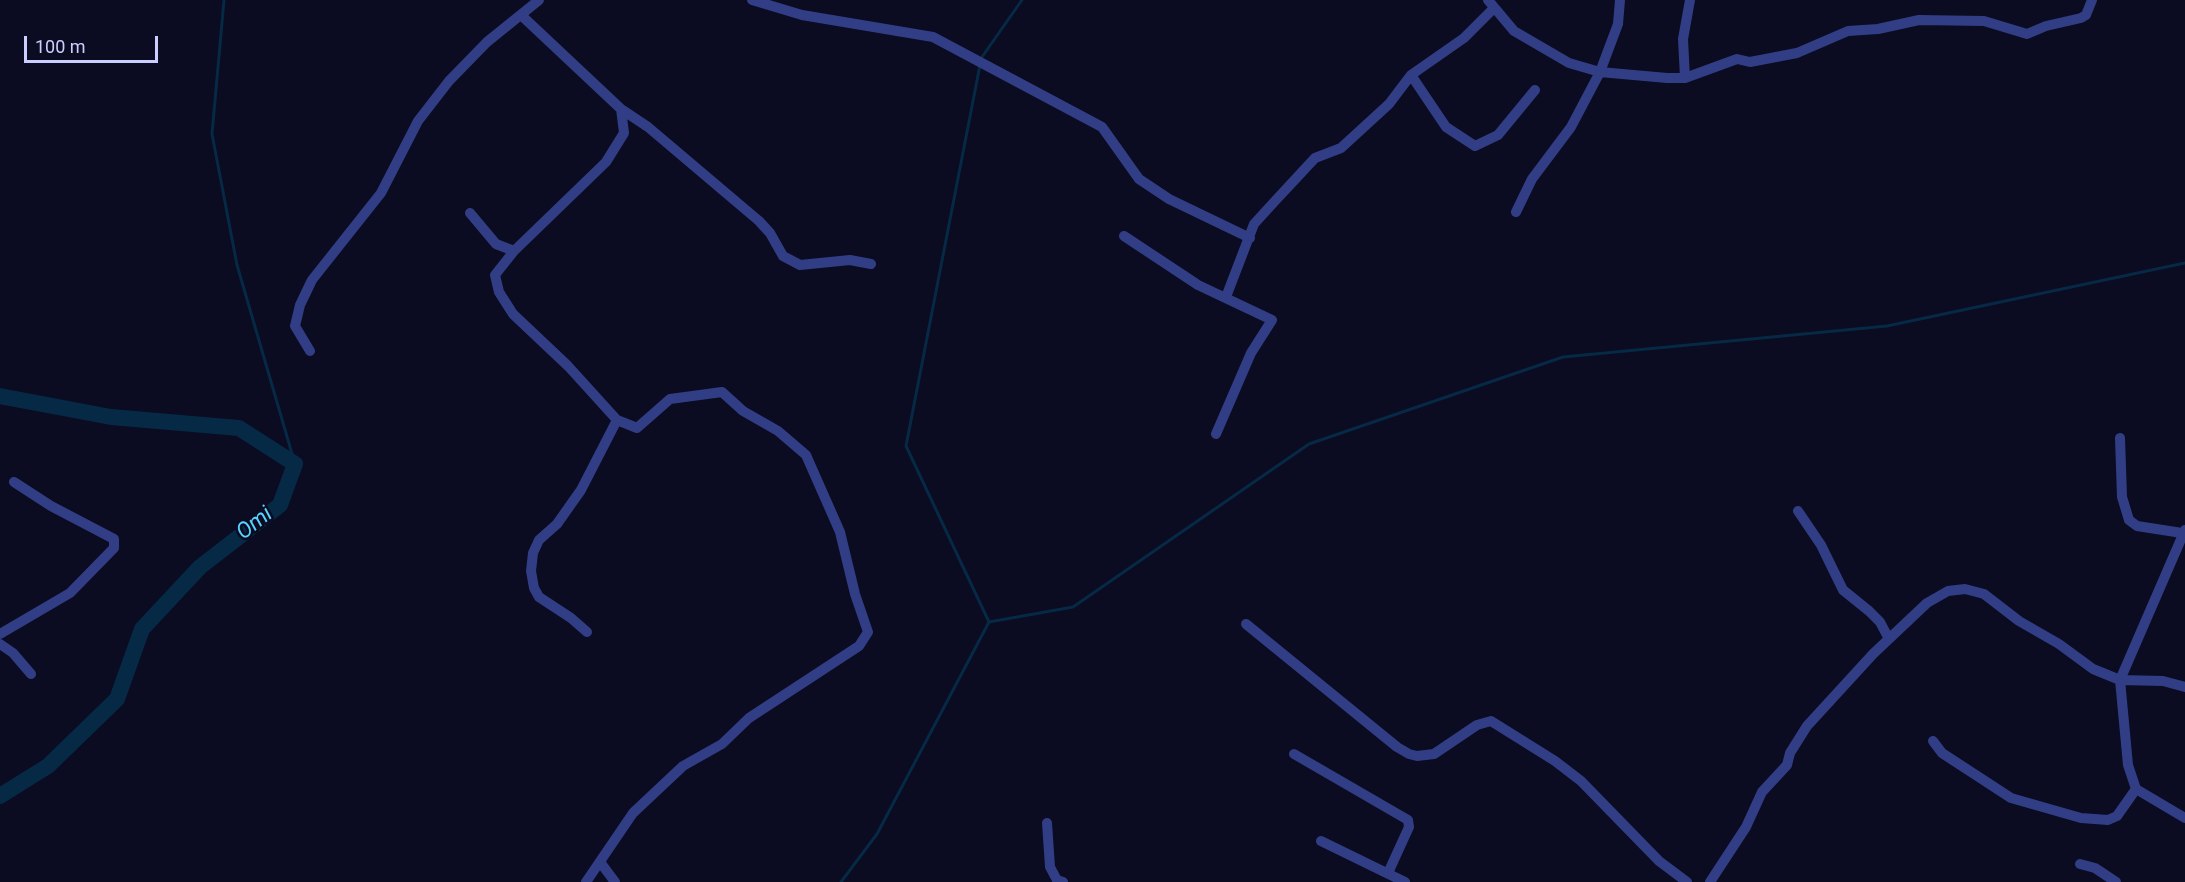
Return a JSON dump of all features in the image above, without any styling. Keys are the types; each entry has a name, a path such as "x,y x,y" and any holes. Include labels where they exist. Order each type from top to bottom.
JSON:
{"street":[{"path":"310,351 295,326 300,305 312,280 381,193 418,121 443,89 487,42 539,0"},
{"path":"752,0 802,15 933,37 1102,128 1139,179 1169,199 1250,238"},
{"path":"1516,212 1532,179 1571,127 1600,72 1618,24 1620,0"},
{"path":"1685,78 1683,39 1690,0"},
{"path":"1226,297 1254,224 1315,158 1341,148 1389,104 1411,75 1464,38 1490,4 1514,31 1556,57 1600,72 1685,78 1737,59 1759,61 1797,53 1848,31 1878,29 1919,20 1984,21 2027,34 2046,26 2081,18 2092,0"},
{"path":"520,15 621,109 648,127 759,221 770,233 783,256 800,265 850,260 871,264"},
{"path":"1411,75 1446,127 1474,146 1498,135 1535,90"},
{"path":"586,882 633,813 683,766 722,744 749,718 802,680 859,646 868,632 855,594 840,532 806,455 778,431 743,411 723,392 670,399 637,428 617,420 568,366 513,314 499,292 495,276 514,251 606,162 624,133 621,109"},
{"path":"470,213 496,244 514,251"},
{"path":"1124,236 1198,285 1272,320 1251,353 1216,434"},
{"path":"587,632 572,618 539,597 534,588 531,571 533,553 539,540 557,524 581,490 617,420"},
{"path":"2120,438 2122,497 2129,520 2137,526 2184,532 2120,680 2128,765 2136,789 2185,818"},
{"path":"0,633 70,593 114,548 114,539 51,506 14,482"},
{"path":"1798,511 1821,545 1843,590 1880,622 1889,639"},
{"path":"1710,882 1746,827 1762,792 1787,765 1790,753 1807,726 1833,695 1889,639 1927,603 1948,591 1965,589 1984,594 2019,621 2059,644 2093,669 2120,680 2163,681 2185,687"},
{"path":"1246,624 1408,754 1425,756 1434,754 1477,725 1491,721 1556,761 1581,781 1659,861 1687,882"},
{"path":"0,644 13,653 31,674"},
{"path":"1933,741 1942,753 2001,794 2081,818 2108,820 2117,816 2128,796 2136,789"},
{"path":"1294,754 1408,820 1409,827 1388,873"},
{"path":"1047,823 1050,867 1058,880 1063,882"},
{"path":"1321,841 1405,882"},
{"path":"600,862 615,882"},
{"path":"2080,864 2095,868 2116,882"}],"waterway":[{"path":"224,0 212,134 237,265 295,464"},
{"path":"982,57 1022,0"},
{"path":"841,882 877,834 989,622 906,446 980,65"},
{"path":"989,622 1073,607 1309,444 1563,357 1887,326 2185,263"},
{"name":"Omi","path":"0,396 111,417 239,428 295,464 280,505 200,567 142,629 117,699 48,766 0,796"}]}
